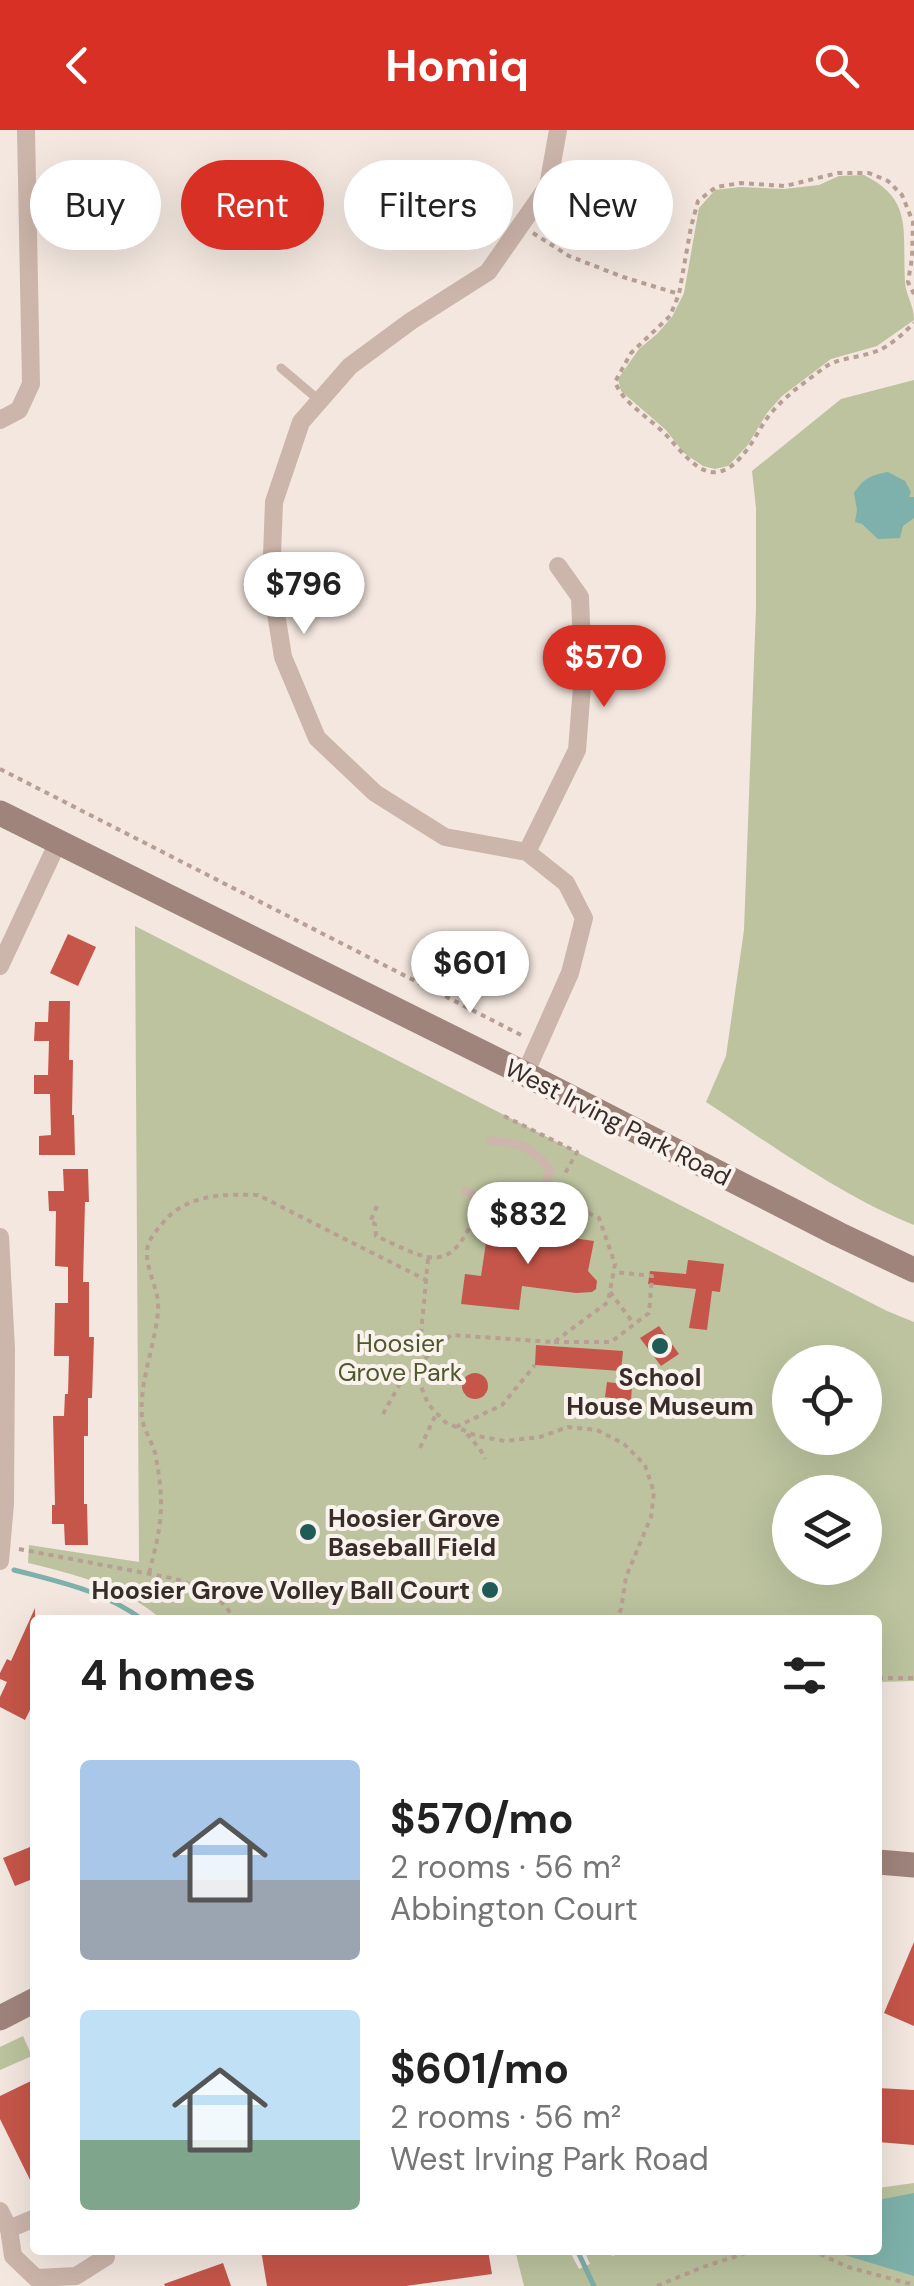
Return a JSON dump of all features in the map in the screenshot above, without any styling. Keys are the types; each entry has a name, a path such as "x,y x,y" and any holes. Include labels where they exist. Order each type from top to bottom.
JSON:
{"main road":[{"name":"West Irving Park Road","path":"0,814 914,1270"},
{"path":"882,1862 914,1866"},
{"path":"0,2018 30,2003"}],"street":[{"path":"0,420 19,410 31,384 26,130"},
{"path":"525,1074 570,973 584,918 566,883 527,852 446,837 376,793 317,738 282,657 271,582 274,502 301,422 350,366 488,272 548,186 558,130"},
{"path":"527,852 578,750 583,674 580,596 558,566"},
{"path":"0,966 58,842"},
{"path":"0,1238 2,1554"},
{"path":"0,2211 9,2229 13,2256 36,2278 76,2276 106,2255"},
{"path":"9,2229 30,2220"}],"lane":[{"path":"281,368 320,401"},
{"path":"466,1192 513,1206 527,1205 543,1192 550,1170 539,1156 513,1142 491,1141"}],"path":[{"path":"914,294 908,282 913,222 902,195 888,181 869,173 838,173 785,186 741,183 716,187 698,201 679,294 670,316 630,353 615,382 620,394 651,418 701,470 716,472 730,469 769,414 831,363 879,350 914,323"},
{"path":"520,225 569,256 679,294"},
{"path":"0,769 538,1044"},
{"path":"504,1116 577,1152 561,1182"},
{"path":"149,1574 163,1504 153,1444 142,1420 158,1311 158,1292 147,1250 153,1234 172,1211 197,1199 230,1194 258,1196 426,1280"},
{"path":"512,1218 538,1222 552,1197 599,1218 616,1264 608,1302 554,1342"},
{"path":"377,1206 370,1222 375,1224 376,1236 428,1259 451,1254 464,1241 473,1219 499,1217"},
{"path":"428,1259 418,1376 428,1404 446,1422 478,1436 506,1440 540,1437 568,1427 598,1430 624,1444 645,1465 654,1492 651,1518 626,1577 618,1615"},
{"path":"383,1414 402,1380 451,1335 611,1342 649,1313 652,1276 614,1272"},
{"path":"610,1292 634,1325"},
{"path":"456,1426 502,1405 535,1365"},
{"path":"420,1448 436,1412"},
{"path":"464,1430 486,1459"},
{"path":"2,1554 176,1579 216,1594 233,1615"},
{"path":"882,1678 914,1678"},
{"path":"657,2286 740,2255"},
{"path":"822,2255 848,2267 914,2285"}],"green space":[{"path":"864,175 891,195 898,206 904,232 906,287 914,320 877,346 831,359 782,396 728,466 703,466 684,453 666,430 621,391 618,379 639,349 672,317 684,293 699,208 715,190 784,189 819,185 839,176"},
{"path":"914,380 914,1225 834,1185 706,1102 726,1056 744,930 756,608 752,471 841,399"},
{"name":"Hoosier Grove Park","path":"135,926 914,1322 914,1681 882,1682 882,1615 156,1615 116,1590 28,1563 29,1545 139,1562"},
{"path":"23,2036 30,2057 0,2070 0,2047"},
{"path":"914,2183 914,2286 524,2286 516,2255 572,2255 579,2269 590,2264 586,2255 882,2255 882,2187"}],"water":[{"path":"888,472 905,481 911,492 909,497 914,497 914,518 903,526 900,538 878,539 855,522 854,493 868,478"},
{"path":"914,2193 914,2276 845,2255 882,2255 882,2199"}],"building":[{"path":"68,934 96,947 78,986 50,973"},
{"path":"49,1001 70,1001 75,1155 39,1155 39,1136 51,1135 50,1094 34,1094 34,1075 48,1075 49,1041 34,1041 35,1022 48,1022"},
{"path":"63,1169 88,1169 83,1282 89,1282 89,1337 94,1337 92,1398 88,1398 88,1436 84,1436 88,1545 65,1545 64,1524 52,1524 53,1416 64,1416 69,1356 54,1356 55,1303 68,1303 68,1267 55,1266 56,1211 49,1211 48,1191 64,1191"},
{"path":"489,1223 531,1227 530,1232 594,1241 588,1271 597,1281 596,1289 576,1293 522,1286 519,1310 461,1304 465,1274 481,1276"},
{"path":"688,1260 724,1264 720,1292 712,1291 707,1330 689,1328 696,1289 648,1284 650,1271 686,1274"},
{"name":"School House Museum","path":"659,1326 679,1354 661,1366 640,1338"},
{"path":"536,1345 623,1351 621,1371 535,1365"},
{"path":"475,1373 484,1377 488,1386 484,1395 475,1399 466,1395 462,1386 466,1377"},
{"path":"607,1382 632,1385 631,1401 605,1397"},
{"path":"30,1619 30,1710 25,1720 0,1707 7,1682 0,1679 0,1673 7,1659 11,1661"},
{"path":"30,1847 30,1880 15,1886 3,1858"},
{"path":"914,1942 914,2026 884,2013"},
{"path":"30,2081 30,2180 0,2119 0,2096"},
{"path":"882,2088 914,2090 914,2145 882,2142"},
{"path":"262,2255 489,2255 492,2274 406,2286 267,2286"},
{"path":"223,2263 231,2286 164,2284"}],"waterway":[{"path":"14,1570 65,1583 136,1615"},
{"path":"579,2255 594,2286"}],"place":[{"name":"School House Museum","path":"660,1346"},
{"name":"Hoosier Grove Baseball Field","path":"308,1532"},
{"name":"Hoosier Grove Volley Ball Court","path":"490,1590"}]}
